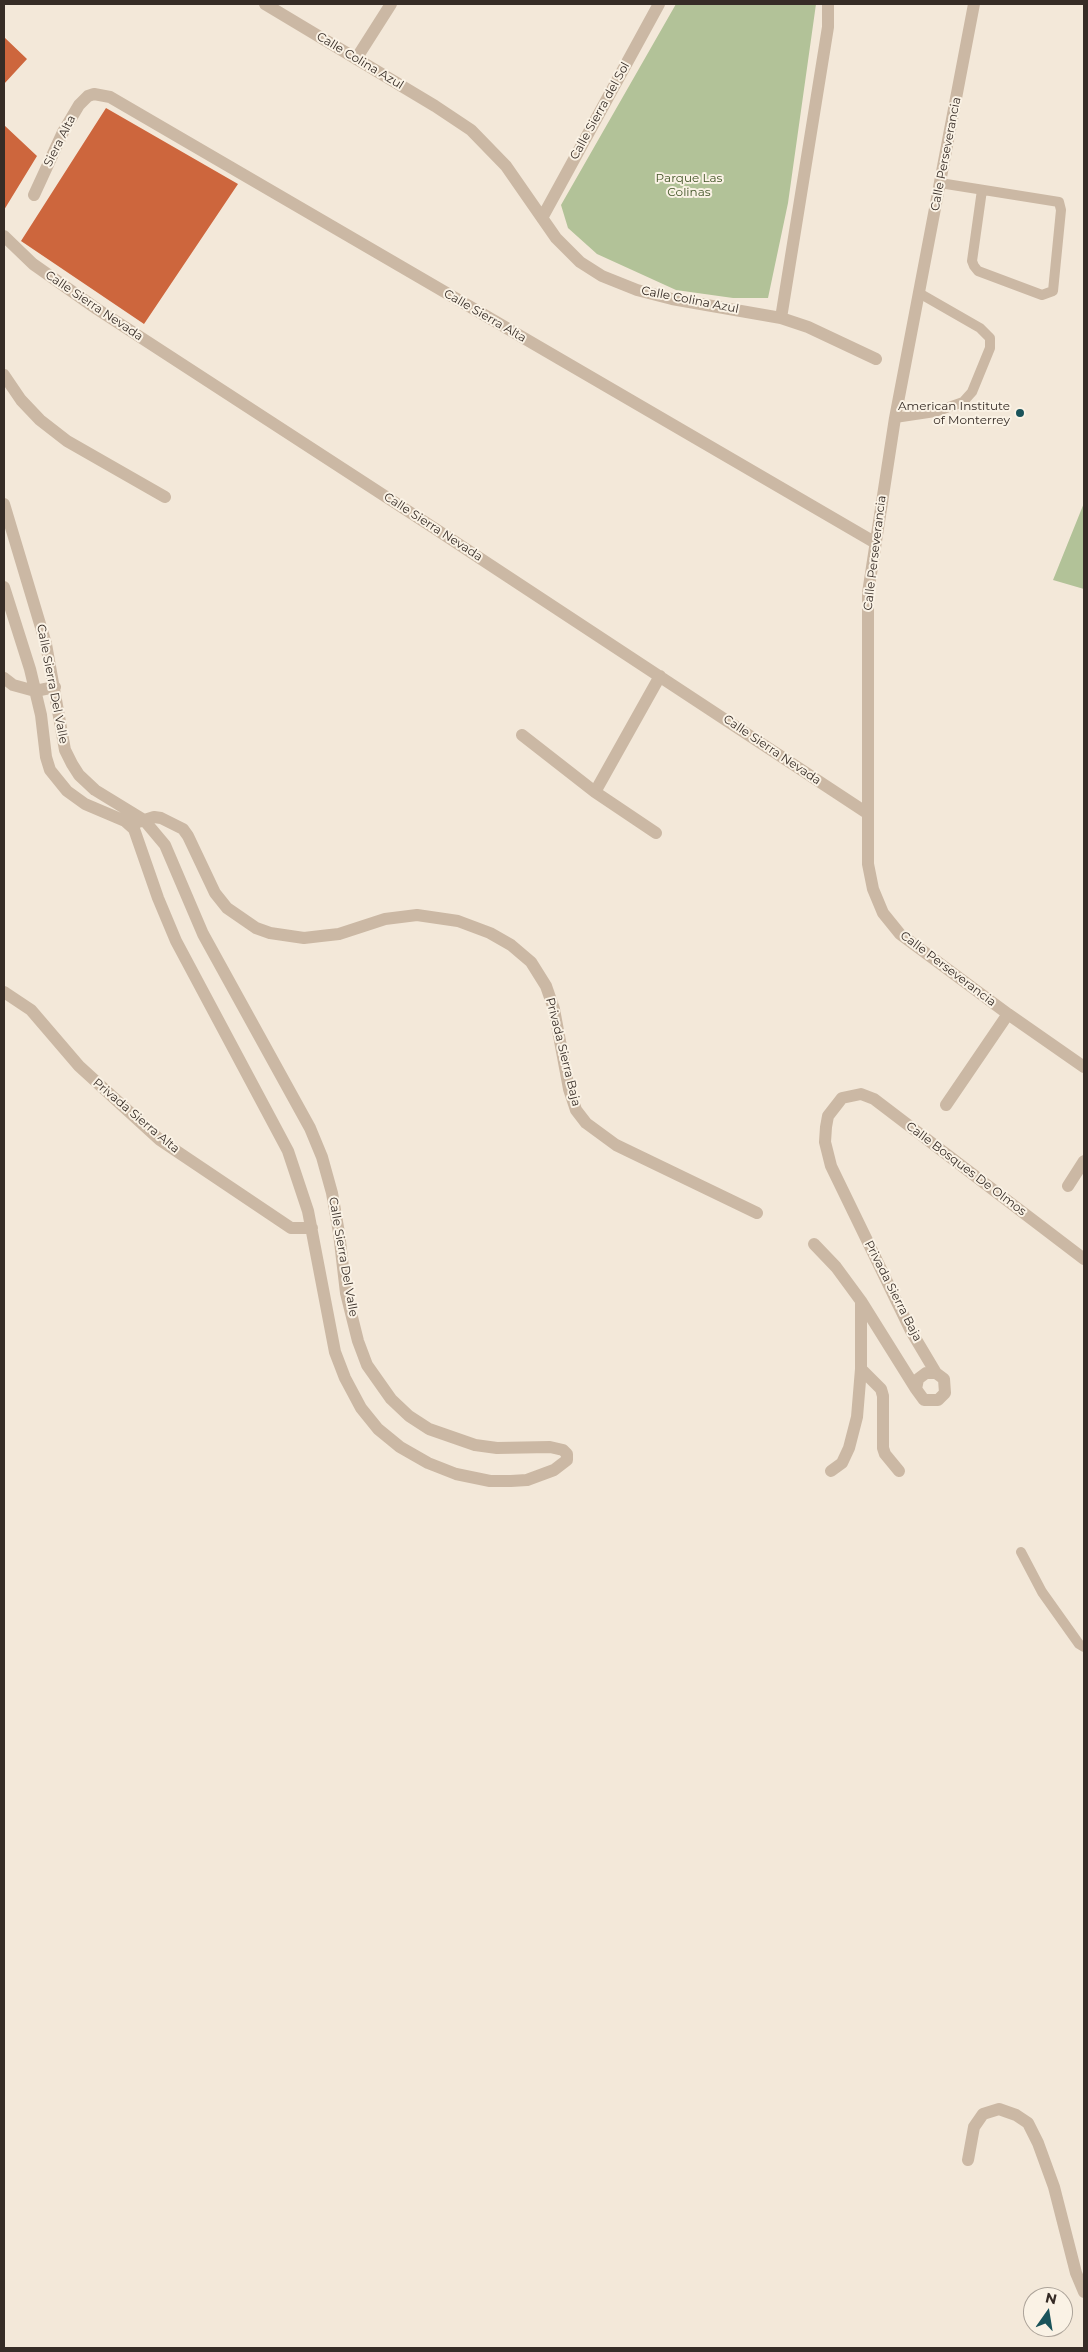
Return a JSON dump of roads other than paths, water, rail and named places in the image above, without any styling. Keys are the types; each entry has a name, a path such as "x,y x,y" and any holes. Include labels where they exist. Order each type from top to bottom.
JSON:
{"street":[{"name":"Calle Colina Azul","path":"265,4 435,106 471,130 506,166 556,238 580,262 602,276 637,290 672,299 781,318 808,327 876,359"},
{"path":"356,59 391,4"},
{"name":"Calle Sierra del Sol","path":"542,218 659,4"},
{"path":"781,318 828,26 828,4"},
{"name":"Calle Perseverancia","path":"974,4 895,418 874,542 868,592 866,640 868,864 873,889 883,912 900,934 1008,1014 1084,1067"},
{"name":"Siera Alta","path":"34,195 63,132 79,104 88,96 94,94"},
{"name":"Calle Sierra Alta","path":"94,94 119,102 874,542"},
{"name":"Calle Sierra Nevada","path":"4,236 33,264 97,310 867,813"},
{"path":"4,375 21,400 40,420 66,441 165,497"},
{"name":"Calle Sierra Del Valle","path":"4,504 40,623 55,687 65,750 79,775 95,790 144,820 165,845 203,934 310,1128 322,1157 332,1193 346,1293 358,1341 378,1383 409,1416 429,1429 448,1437 476,1445 497,1448 554,1448 566,1452 567,1460 554,1470 526,1480 490,1481 456,1474 428,1463 400,1447 378,1429 361,1408 345,1378 335,1352 312,1228 298,1174 288,1151 276,1125 176,941 158,898 140,842 130,824 84,804 67,791 50,770 46,757 42,715 4,587"},
{"path":"596,792 660,676"},
{"path":"4,678 13,685 35,691 55,687"},
{"path":"522,735 596,792 656,833"},
{"name":"Privada Sierra Baja","path":"130,824 161,818 183,829 212,888 227,908 249,924 270,933 304,938 339,934 385,919 417,915 458,921 490,933 511,945 531,962 546,986 554,1009 569,1089 576,1110 586,1123 616,1146 757,1213"},
{"name":"Privada Sierra Alta","path":"4,992 31,1010 79,1066 160,1140 291,1228 312,1228"},
{"path":"946,1105 1008,1014"},
{"name":"Calle Bosques De Olmos","path":"842,1098 861,1094 874,1099 1084,1259"},
{"name":"Privada Sierra Baja","path":"814,1244 836,1267 861,1301 924,1400 938,1400 945,1393 944,1379 936,1373 911,1331 831,1166 825,1142 826,1127 828,1116 842,1098"},
{"path":"1068,1186 1084,1161"},
{"path":"831,1471 842,1463 854,1434 861,1369 861,1301"},
{"path":"861,1369 881,1389 883,1396 883,1448 885,1454 899,1471"},
{"path":"916,1389 918,1379 926,1373 936,1373"},
{"path":"968,2160 974,2127 983,2114 999,2108 1016,2114 1028,2123 1038,2143 1054,2187 1076,2273 1084,2292"}],"lane":[{"path":"940,183 1056,200 1061,204 1053,291 1042,295 978,271 974,266 972,261 982,190"},
{"path":"895,418 935,412 963,402 972,392 990,348 990,338 980,328 919,293"},
{"path":"1021,1552 1042,1592 1079,1644 1084,1647"}],"place":[{"name":"American Institute of Monterrey","path":"1020,413"}],"park label":[{"name":"Parque Las Colinas","path":"689,185"}]}
